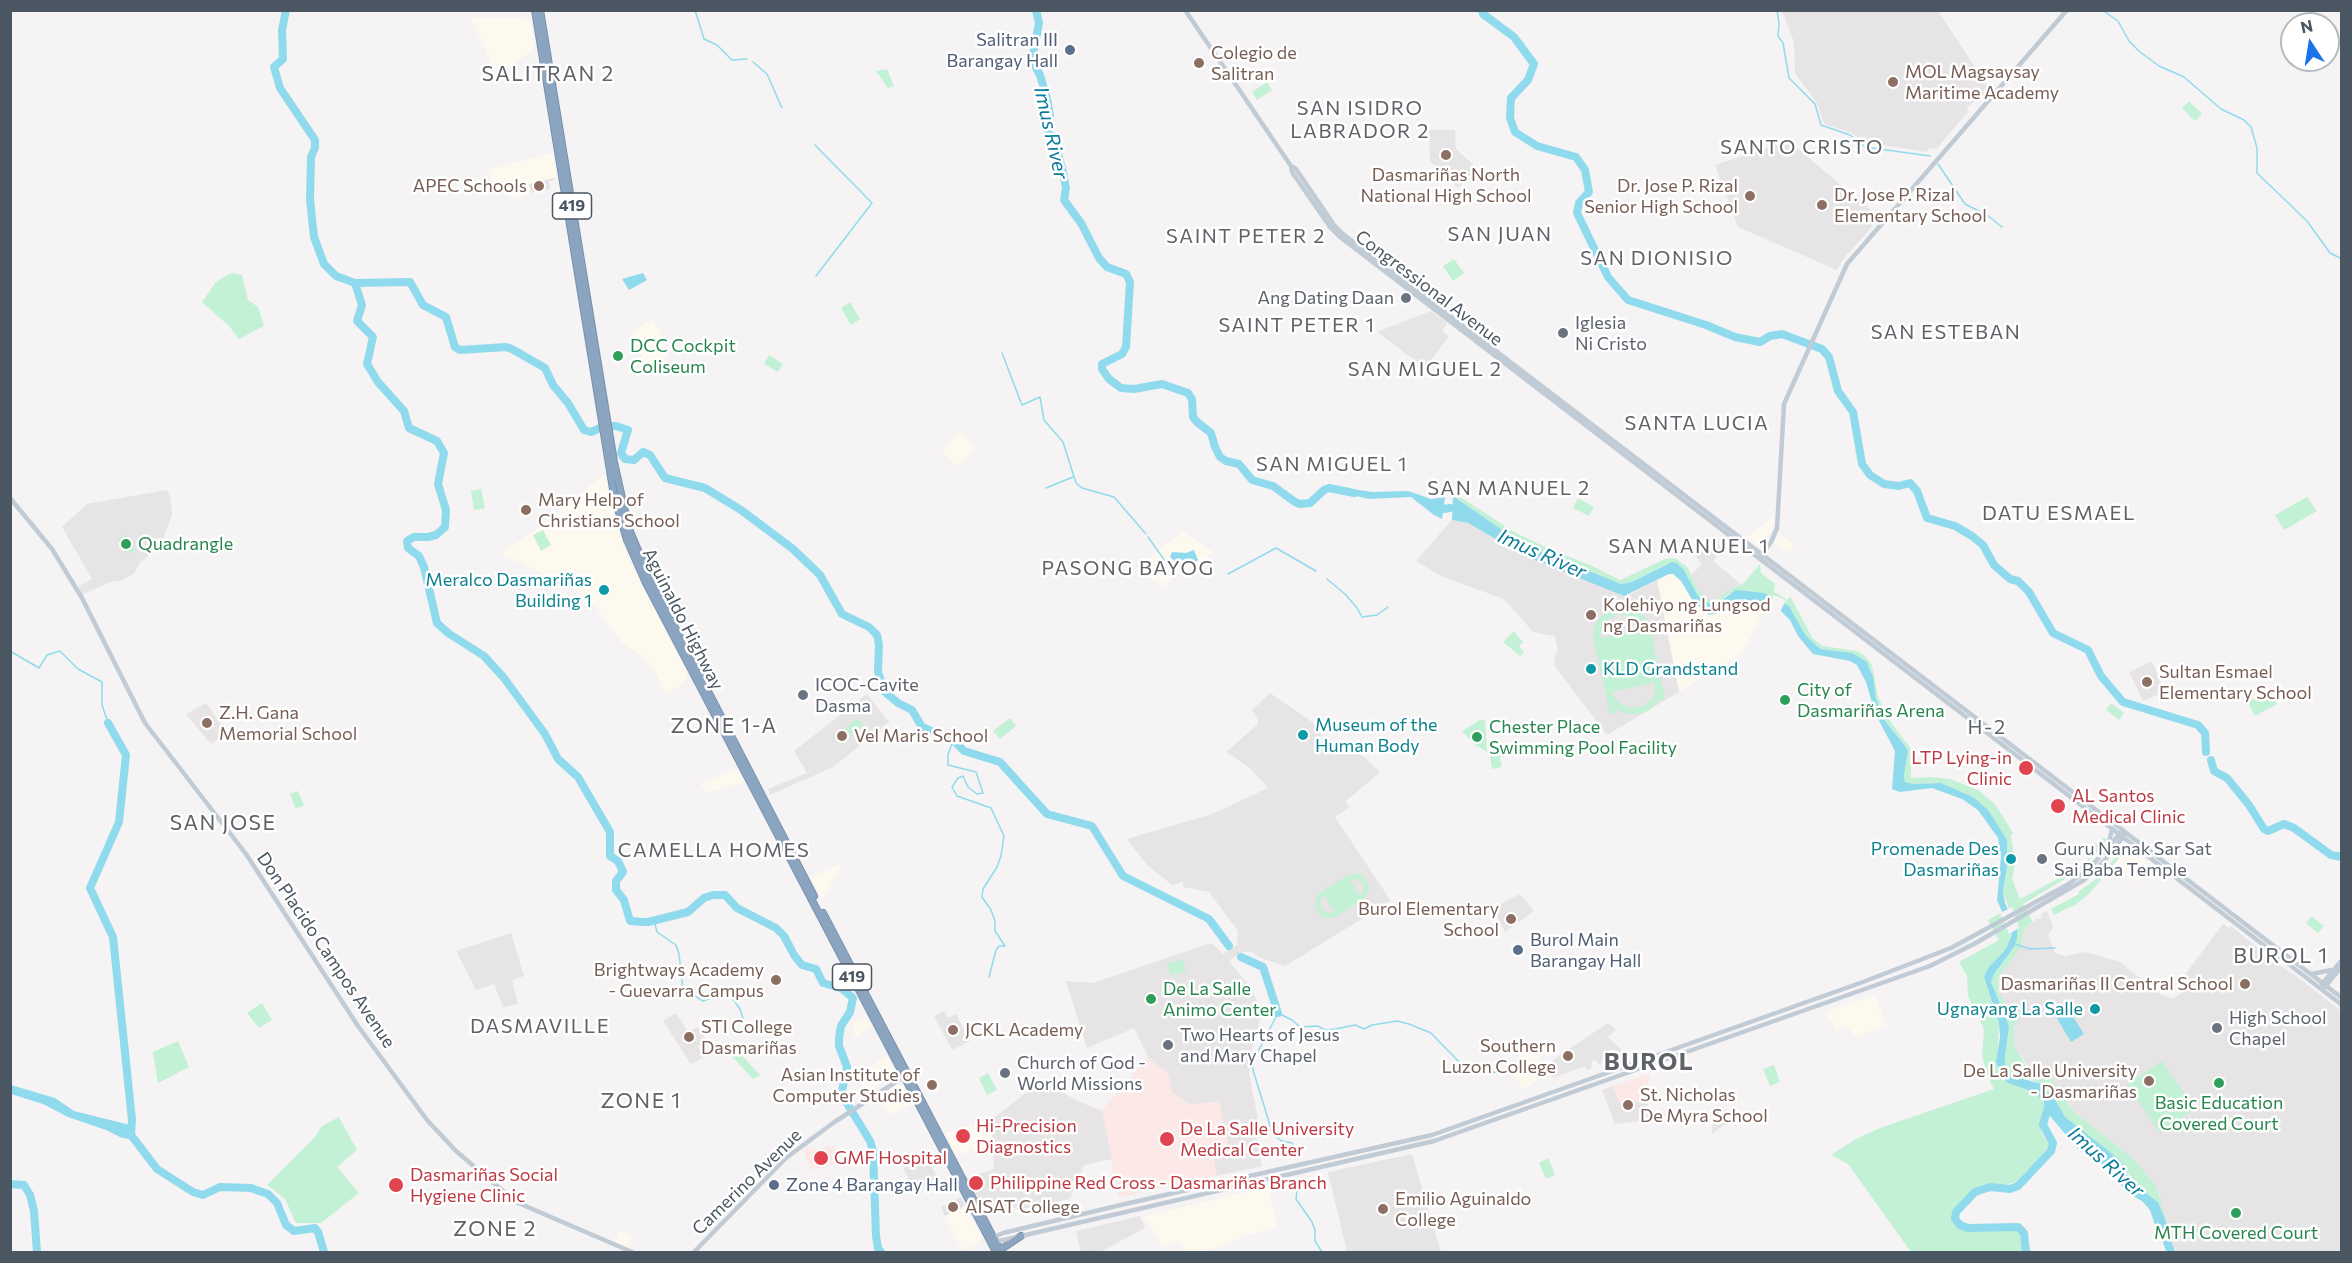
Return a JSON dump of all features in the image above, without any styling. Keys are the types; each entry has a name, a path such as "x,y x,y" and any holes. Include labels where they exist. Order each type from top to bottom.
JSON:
{"highway":[{"name":"Aguinaldo Highway","path":"535,10 604,420"},
{"name":"Aguinaldo Highway","path":"540,10 620,518 646,583 999,1252"},
{"path":"999,1252 1021,1236"}],"main road":[{"name":"Congressional Avenue","path":"1185,10 1291,166 1292,172 1330,227 1340,237 1761,556 2322,987 2342,1005"},
{"path":"1761,556 1777,528 1784,404 1847,264 2067,10"},
{"name":"Don Placido Campos Avenue","path":"10,498 52,549 82,598 145,723 246,854 362,1032 432,1126 470,1164 516,1202 632,1252"},
{"name":"Congressional Avenue","path":"1761,556 2112,829 2123,834 2311,975 2322,987 2342,998"},
{"path":"2107,849 2112,829"},
{"path":"2027,911 2081,875 2123,834"},
{"path":"993,1240 1168,1194 1450,1136 1930,966 2084,880 2105,860 2123,834"},
{"path":"993,1240 1021,1236 1410,1144 1928,958 1993,929"},
{"path":"2322,987 2332,970 2342,960"},
{"path":"2322,987 2342,966"},
{"path":"2311,975 2332,970"},
{"path":"1730,1030 1732,1036"},
{"name":"Camerino Avenue","path":"694,1252 786,1158 847,1113 906,1076"}],"shaded area":[{"name":"MOL Magsaysay Maritime Academy","path":"1782,11 1938,11 1990,90 1967,107 1968,112 1936,149 1929,148 1927,152 1868,143 1849,132 1824,124 1817,103 1795,73 1794,42"},
{"path":"471,18 530,19 535,48 497,75"},
{"name":"Dasmariñas North National High School","path":"1429,130 1455,130 1456,149 1477,168 1458,188 1430,161"},
{"name":"Dr. Jose P. Rizal Elementary School","path":"1789,141 1880,218 1843,259 1837,270 1738,227 1715,165"},
{"path":"553,153 557,177 529,184 531,193 513,199 495,189 487,170"},
{"name":"APEC Schools","path":"555,178 549,181 550,189 531,193 529,184"},
{"path":"1431,311 1447,323 1442,331 1449,336 1425,368 1377,332"},
{"path":"652,319 660,331 667,356 662,363 665,376 647,375 647,368 632,332"},
{"path":"959,433 978,448 956,466 942,450"},
{"path":"604,474 614,517 630,563 688,674 680,686 666,693 654,670 642,656 622,643 593,603 568,585 501,554 552,518"},
{"path":"167,490 172,514 164,537 153,552 139,564 134,574 83,594 78,587 92,579 62,527 87,504"},
{"path":"1774,517 1771,532 1759,547 1746,537"},
{"name":"Kolehiyo ng Lungsod ng Dasmariñas","path":"1452,520 1468,523 1525,556 1629,595 1657,580 1679,692 1607,735 1554,665 1558,651 1555,636 1533,632 1504,599 1443,577 1416,561"},
{"path":"1183,531 1213,552 1194,570 1191,567 1172,577 1166,588 1135,569"},
{"path":"1780,534 1795,544 1788,553 1774,543"},
{"path":"1710,537 1723,548 1713,561 1742,585 1733,587 1714,602 1699,592 1691,575 1702,564 1692,552"},
{"path":"1673,574 1681,581 1693,601 1717,614 1743,599 1768,604 1742,653 1721,666 1709,667 1704,676 1679,692 1657,580"},
{"name":"Sultan Esmael Elementary School","path":"2152,661 2164,692 2143,701 2129,672"},
{"path":"1270,693 1318,726 1316,729 1322,735 1319,739 1329,749 1338,741 1365,758 1380,772 1345,802 1350,807 1335,817 1391,901 1285,966 1261,958 1252,952 1242,952 1229,961 1250,987 1263,1011 1251,1051 1249,1074 1260,1129 1255,1131 1262,1166 1119,1197 1111,1159 1084,1165 1070,1199 1018,1210 1012,1206 986,1214 968,1178 994,1169 991,1120 1041,1081 1102,1111 1148,1057 1134,1028 1087,1048 1066,981 1093,983 1211,943 1223,954 1237,945 1238,931 1209,892 1183,887 1183,882 1172,885 1147,865 1127,839 1212,814 1268,788 1249,767 1226,752 1258,724 1252,710"},
{"name":"Vel Maris School","path":"867,694 889,722 833,767 770,795 768,789 807,773 794,751"},
{"name":"Z.H. Gana Memorial School","path":"206,703 227,733 211,744 186,714"},
{"path":"737,769 744,782 706,793 700,783"},
{"path":"2128,847 2150,867 2137,883 2113,865"},
{"path":"843,863 836,876 822,900 811,878"},
{"name":"Burol Elementary School","path":"1520,894 1534,911 1505,932 1493,908"},
{"name":"De La Salle University - Dasmariñas","path":"2047,911 2053,927 2048,936 2055,953 2065,956 2086,952 2120,962 2160,994 2173,999 2182,992 2184,976 2223,924 2229,928 2231,926 2272,960 2341,1011 2341,1252 2177,1252 2172,1245 2156,1186 2135,1160 2074,1112 2065,1098 2041,1078 2033,1075 2013,1044 2015,1022 2019,1020 2013,1017 2001,997 1998,987 1999,976 2021,948 2024,928 2036,921 2035,919 2042,918 2041,914"},
{"path":"511,933 524,976 512,980 518,1004 503,1007 494,984 476,990 456,951"},
{"path":"1874,995 1887,1025 1856,1037 1845,1024 1836,1030 1825,1012"},
{"name":"JCKL Academy","path":"944,1011 948,1018 956,1014 970,1041 952,1050 934,1016"},
{"name":"STI College Dasmariñas","path":"676,1013 688,1032 698,1027 707,1041 698,1047 704,1057 691,1064 663,1021"},
{"path":"866,1018 871,1028 854,1037 853,1022"},
{"path":"1608,1023 1616,1030 1608,1037 1624,1053 1602,1061 1600,1065 1595,1060 1592,1061 1591,1069 1587,1070 1585,1066 1553,1078 1544,1066"},
{"path":"1525,1039 1550,1074 1523,1089 1513,1074"},
{"path":"887,1056 896,1073 862,1095 860,1073"},
{"name":"De La Salle University Medical Center","path":"1148,1057 1169,1074 1172,1092 1191,1105 1219,1101 1230,1152 1213,1156 1217,1175 1119,1197 1102,1111"},
{"path":"1649,1074 1648,1101 1619,1103 1613,1086"},
{"path":"897,1084 903,1085 912,1104 890,1115 881,1095"},
{"name":"St. Nicholas De Myra School","path":"1613,1086 1620,1103 1648,1101 1647,1120 1615,1124 1602,1090"},
{"path":"1713,1110 1730,1110 1730,1121 1712,1134"},
{"path":"991,1120 991,1145 957,1155 945,1133"},
{"name":"GMF Hospital","path":"834,1145 837,1164 811,1170 803,1150 808,1147 810,1151"},
{"name":"Emilio Aguinaldo College","path":"1412,1154 1441,1252 1347,1252 1328,1172"},
{"path":"928,1158 936,1176 928,1187 912,1185 903,1168"},
{"path":"1268,1187 1278,1226 1242,1237 1206,1252 1183,1252 1179,1241 1161,1246 1144,1216"},
{"name":"AISAT College","path":"961,1197 965,1206 945,1216 941,1207"},
{"path":"965,1206 982,1238 976,1244 962,1250 945,1216"},
{"path":"1140,1216 1145,1228 1100,1252 1081,1252 1076,1231"},
{"path":"620,1231 633,1237 626,1248 615,1243"}],"green space":[{"path":"887,69 894,86 888,88 876,71"},
{"path":"1267,82 1272,90 1257,100 1252,92"},
{"path":"2189,101 2202,114 2195,121 2182,108"},
{"path":"1454,259 1464,273 1453,281 1443,266"},
{"path":"231,273 242,275 248,300 258,307 264,326 239,339 229,326 202,302 216,282"},
{"path":"850,302 860,319 851,325 841,308"},
{"path":"769,355 783,364 778,372 764,364"},
{"path":"481,489 485,508 474,510 471,491"},
{"name":"Promenade Des Dasmariñas","path":"1454,493 1514,532 1620,580 1665,559 1675,558 1687,567 1699,592 1714,602 1733,587 1742,585 1760,564 1761,573 1775,584 1774,592 1788,600 1790,596 1813,639 1823,646 1857,651 1865,656 1872,665 1878,697 1888,718 1911,749 1911,778 1950,779 1978,790 1995,804 2013,833 2011,835 2015,865 2012,879 2020,899 2063,876 2061,870 2066,867 2072,873 2077,870 2094,853 2090,848 2103,838 2107,839 2078,871 2023,904 2033,922 2024,928 2021,948 1999,976 1998,991 2013,1016 2018,1015 2020,1020 2015,1022 2013,1044 2029,1071 2036,1076 2051,1079 2074,1112 2135,1160 2156,1186 2169,1229 2158,1202 2132,1183 2124,1166 2065,1117 2048,1090 2035,1081 2014,1076 2005,1068 2009,1026 1991,982 1994,974 2014,947 2009,909 2003,891 2007,866 2007,840 1973,797 1941,783 1905,782 1908,750 1883,718 1876,698 1870,667 1852,653 1821,649 1806,636 1789,606 1764,593 1730,593 1713,606 1698,596 1684,570 1677,563 1667,564 1632,582 1621,584 1521,543 1453,496"},
{"path":"2307,497 2317,511 2284,530 2275,515"},
{"path":"1578,498 1594,507 1589,516 1573,508"},
{"path":"543,530 551,545 541,551 533,535"},
{"name":"Quadrangle","path":"126,534 135,550 127,554 118,539"},
{"path":"1616,608 1629,608 1644,616 1650,628 1665,699 1658,700 1652,708 1641,714 1628,714 1616,709 1617,713 1610,714 1593,636 1596,623 1601,616","holes":["1623,614 1637,619 1643,628 1600,638 1606,621","1655,682 1654,696 1647,704 1640,707 1630,708 1623,705 1612,692"]},
{"path":"1514,631 1523,642 1519,646 1524,653 1520,656 1503,642"},
{"path":"2270,691 2277,704 2255,716 2248,702"},
{"path":"2111,703 2124,713 2119,720 2106,710"},
{"path":"858,718 863,725 849,736 844,729"},
{"path":"1010,718 1016,726 1000,739 993,731"},
{"name":"Chester Place Swimming Pool Facility","path":"1480,720 1485,720 1487,752 1474,744 1462,731"},
{"path":"1498,748 1502,767 1492,769 1489,750"},
{"path":"298,791 304,805 296,809 290,794"},
{"path":"2126,846 2128,847 2089,894 2075,905 2054,915 2051,909 2079,894 2078,892 2095,880"},
{"path":"1354,873 1363,875 1369,889 1366,897 1336,917 1321,916 1315,906 1318,894","holes":["1354,879 1364,885 1360,896 1350,880","1325,896 1334,912 1327,913 1321,909 1320,901"]},
{"path":"2003,912 2012,932 2011,940 2006,949 1988,968 1984,977 1999,1023 1997,1066 2004,1080 2034,1092 2044,1102 2041,1132 2050,1146 2016,1182 2002,1186 1985,1184 1973,1191 1956,1207 1952,1222 1958,1228 1967,1231 2015,1229 2021,1234 2023,1252 1911,1252 1848,1164 1831,1155 1856,1139 1880,1128 1994,1089 1987,1075 1982,1055 1984,1029 1968,996 1967,976 1959,962 1999,940 1988,920"},
{"path":"2311,916 2324,926 2318,933 2306,923"},
{"path":"1183,960 1186,972 1170,975 1167,963"},
{"path":"262,1003 272,1020 259,1028 247,1013"},
{"path":"178,1041 189,1067 158,1083 153,1052"},
{"path":"733,1046 760,1075 753,1079 727,1051"},
{"path":"2162,1061 2195,1109 2160,1133 2127,1084"},
{"path":"1774,1065 1780,1082 1770,1086 1763,1069"},
{"path":"988,1073 997,1090 987,1095 979,1078"},
{"path":"339,1117 357,1150 337,1167 359,1193 321,1223 296,1223 285,1199 267,1185 315,1137 322,1126"},
{"path":"1548,1158 1555,1175 1546,1179 1539,1163"}],"water":[{"path":"643,273 647,280 629,290 622,279"},
{"path":"1346,488 1372,492 1408,491 1431,499 1445,497 1442,519 1411,497 1369,499 1343,493"},
{"path":"1453,496 1521,543 1621,584 1632,582 1672,562 1677,563 1684,570 1698,596 1713,606 1736,590 1764,593 1789,606 1806,636 1821,649 1852,653 1867,662 1883,718 1908,750 1905,782 1941,783 1973,797 1988,810 2007,840 2007,866 2003,891 2005,903 2017,929 2017,938 2014,947 1994,974 1991,982 2009,1026 2005,1068 2014,1076 2041,1084 2054,1098 2065,1117 2120,1160 2132,1183 2158,1202 2169,1229 2158,1234 2150,1210 2142,1201 2125,1192 2112,1170 2077,1148 2045,1110 2044,1102 2034,1092 2008,1083 2001,1076 1996,1062 2000,1037 1999,1023 1984,977 1988,968 2006,949 2012,935 1997,900 2001,857 1998,838 1978,810 1962,799 1932,788 1900,792 1892,789 1895,751 1875,713 1866,682 1857,665 1850,661 1813,654 1798,636 1790,620 1781,611 1768,604 1743,599 1722,612 1709,615 1693,601 1681,581 1673,574 1624,596 1525,556 1468,523 1452,520"},
{"path":"1194,550 1198,560 1194,564 1189,561 1179,565 1170,557 1172,552 1186,553"},
{"path":"2067,1007 2084,1034 2071,1042 2055,1015"},
{"path":"11,1085 55,1098 74,1111 130,1125 131,1139 122,1138 68,1117 43,1104 11,1094"}],"pier":[{"path":"1774,595 1786,600 1779,614 1768,607"},
{"path":"2012,907 2019,928 2009,934 2000,913"}],"waterway":[{"path":"286,10 282,30 283,59 274,67 280,88 315,140 315,148 311,157 310,199 314,237 324,264 336,276 355,283 410,282 423,305 446,317 455,347 460,350 506,347 512,349 545,368 553,385 568,403 584,430 591,432 600,428"},
{"path":"695,10 704,39 717,45 732,60 747,59"},
{"name":"Imus River","path":"1036,10 1039,23 1032,60 1040,75 1047,99 1050,116 1046,127 1056,147 1062,168 1066,188 1064,200 1081,223 1099,258 1107,267 1126,274 1130,282 1126,347 1122,354 1102,364 1102,369 1109,379 1121,388 1134,389 1162,384 1188,393 1192,399 1193,417 1211,433 1220,457 1239,464 1252,480 1273,486 1295,502 1310,503 1329,488 1354,493"},
{"path":"1482,10 1483,14 1514,37 1534,64 1528,80 1511,98 1510,118 1515,132 1537,146 1576,157 1585,170 1589,192 1579,203 1577,213 1608,277 1628,300 1706,325 1735,337 1760,342 1770,336 1782,334 1822,349 1829,357 1838,391 1853,412 1862,464 1870,475 1884,484 1899,486 1910,483 1917,491 1927,518 1955,526 1983,545 1994,565 2010,579 2018,581 2029,592 2053,633 2088,650 2101,676 2123,702 2198,725 2205,733 2206,752"},
{"path":"1777,10 1778,36 1783,43 1789,78 1815,104 1821,125 1850,135 1865,147 1930,156"},
{"path":"2102,10 2118,21 2129,41 2140,52 2159,66 2184,77 2221,109 2244,120 2251,127 2257,148 2257,173 2307,221 2330,253 2342,259"},
{"path":"753,62 767,74 782,108"},
{"path":"815,145 872,203 816,276"},
{"path":"1938,164 1965,204 1987,215 2002,227"},
{"path":"355,283 362,305 357,321 373,337 367,364 378,382 404,411 409,428 437,441 444,453 438,484 446,510 445,527 436,535 414,537 407,541 408,548 419,556 424,567 437,623 448,633 484,656 504,678 545,734 558,759 578,777 610,832 610,856 618,861 623,872 616,881 616,890 624,900 630,921 644,922"},
{"path":"1002,353 1022,405 1040,397 1044,420 1063,442 1076,483 1082,488 1114,497 1146,534"},
{"path":"609,426 628,430 621,453 625,459 634,460 643,452 650,455 665,478 705,488 741,510 793,549 820,575 842,614 869,627 877,635 878,672 885,692 898,703 912,710 922,727 953,740 964,751 1000,762 1047,814 1092,826 1123,876 1209,919 1229,946"},
{"path":"1046,488 1073,477"},
{"name":"Imus River","path":"1434,507 1450,508"},
{"path":"1148,537 1170,568 1172,575"},
{"path":"1228,574 1276,548 1316,571"},
{"path":"1327,579 1345,594 1362,617 1377,615 1388,607"},
{"path":"10,651 39,668 47,655 60,651 78,669 102,682 102,705 108,723"},
{"path":"108,723 126,755 119,822 90,888 113,937 132,1120 131,1135"},
{"path":"953,740 948,755 948,765 976,772 983,793 977,794 968,787 963,776 958,778 952,787 957,796 991,808 1004,836 1001,856 983,889 982,897 991,910 995,921 995,931 1005,946 999,946 996,950 989,977"},
{"path":"2211,760 2214,771 2227,778 2249,805 2264,829 2268,831 2284,824 2294,828 2331,855 2342,857"},
{"path":"648,922 688,912 704,898 725,895 737,908 776,928 784,936 792,951"},
{"path":"654,920 657,932 676,945 683,989 703,1001 718,995 732,998 740,1009 747,1031"},
{"path":"2015,944 2030,949 2055,948"},
{"path":"794,955 802,965 816,969 823,983 841,988 853,998 850,1012 841,1026 839,1038 839,1046 847,1067 842,1091 870,1141 873,1151 876,1236 881,1252"},
{"path":"1241,957 1263,967 1278,1013"},
{"path":"1298,1156 1292,1143 1282,1141 1273,1135 1252,1063 1278,1013 1300,1027 1318,1026 1325,1030 1355,1025 1364,1029 1372,1025 1397,1021 1409,1024 1431,1033 1460,1063 1480,1064 1493,1072 1503,1073"},
{"path":"2026,1252 2024,1233 2018,1227 1968,1228 1960,1225 1955,1219 1956,1212 1975,1192 1990,1187 2010,1189 2018,1186 2051,1151 2053,1143 2043,1125 2049,1104"},
{"path":"126,1134 131,1135 157,1169 193,1192 203,1195 220,1187 251,1188 268,1194 277,1203 286,1225 294,1231 315,1228 324,1252"},
{"path":"1298,1180 1296,1199 1312,1222 1315,1241 1322,1252"},
{"path":"10,1184 24,1185 30,1195 34,1211 37,1252"},
{"name":"Imus River","path":"2160,1224 2171,1252"}],"place":[{"name":"Salitran III Barangay Hall","path":"1070,50"},
{"name":"Colegio de Salitran","path":"1199,63"},
{"name":"MOL Magsaysay Maritime Academy","path":"1893,82"},
{"name":"Dasmariñas North National High School","path":"1446,155"},
{"name":"APEC Schools","path":"539,186"},
{"name":"Dr. Jose P. Rizal Senior High School","path":"1750,196"},
{"name":"Dr. Jose P. Rizal Elementary School","path":"1822,205"},
{"name":"Ang Dating Daan","path":"1406,298"},
{"name":"Iglesia Ni Cristo","path":"1563,333"},
{"name":"DCC Cockpit Coliseum","path":"618,356"},
{"name":"Mary Help of Christians School","path":"526,510"},
{"name":"Quadrangle","path":"126,544"},
{"name":"Meralco Dasmariñas Building 1","path":"604,590"},
{"name":"Kolehiyo ng Lungsod ng Dasmariñas","path":"1591,615"},
{"name":"KLD Grandstand","path":"1591,669"},
{"name":"Sultan Esmael Elementary School","path":"2147,682"},
{"name":"ICOC-Cavite Dasma","path":"803,695"},
{"name":"City of Dasmariñas Arena","path":"1785,700"},
{"name":"Z.H. Gana Memorial School","path":"207,723"},
{"name":"Museum of the Human Body","path":"1303,735"},
{"name":"Vel Maris School","path":"842,736"},
{"name":"Chester Place Swimming Pool Facility","path":"1477,737"},
{"name":"LTP Lying-in Clinic","path":"2026,768"},
{"name":"AL Santos Medical Clinic","path":"2058,806"},
{"name":"Promenade Des Dasmariñas","path":"2011,859"},
{"name":"Guru Nanak Sar Sat Sai Baba Temple","path":"2042,859"},
{"name":"Burol Elementary School","path":"1511,919"},
{"name":"Burol Main Barangay Hall","path":"1518,950"},
{"name":"Brightways Academy - Guevarra Campus","path":"776,980"},
{"name":"Dasmariñas II Central School","path":"2245,984"},
{"name":"De La Salle Animo Center","path":"1151,999"},
{"name":"Ugnayang La Salle","path":"2095,1009"},
{"name":"High School Chapel","path":"2217,1028"},
{"name":"JCKL Academy","path":"953,1030"},
{"name":"STI College Dasmariñas","path":"689,1037"},
{"name":"Two Hearts of Jesus and Mary Chapel","path":"1168,1045"},
{"name":"Southern Luzon College","path":"1568,1056"},
{"name":"Church of God - World Missions","path":"1005,1073"},
{"name":"De La Salle University - Dasmariñas","path":"2149,1081"},
{"name":"Basic Education Covered Court","path":"2219,1083"},
{"name":"Asian Institute of Computer Studies","path":"932,1085"},
{"name":"St. Nicholas De Myra School","path":"1628,1105"},
{"name":"Hi-Precision Diagnostics","path":"963,1136"},
{"name":"De La Salle University Medical Center","path":"1167,1139"},
{"name":"GMF Hospital","path":"821,1158"},
{"name":"Philippine Red Cross - Dasmariñas Branch","path":"976,1183"},
{"name":"Dasmariñas Social Hygiene Clinic","path":"396,1185"},
{"name":"Zone 4 Barangay Hall","path":"774,1185"},
{"name":"AISAT College","path":"953,1207"},
{"name":"Emilio Aguinaldo College","path":"1383,1209"},
{"name":"MTH Covered Court","path":"2236,1213"}],"district":[{"name":"SALITRAN 2","path":"548,74"},
{"name":"SAN ISIDRO LABRADOR 2","path":"1360,120"},
{"name":"SANTO CRISTO","path":"1802,147"},
{"name":"SAN JUAN","path":"1500,234"},
{"name":"SAINT PETER 2","path":"1246,236"},
{"name":"SAN DIONISIO","path":"1657,258"},
{"name":"SAINT PETER 1","path":"1297,325"},
{"name":"SAN ESTEBAN","path":"1946,332"},
{"name":"SAN MIGUEL 2","path":"1425,369"},
{"name":"SANTA LUCIA","path":"1697,423"},
{"name":"SAN MIGUEL 1","path":"1332,464"},
{"name":"SAN MANUEL 2","path":"1509,488"},
{"name":"DATU ESMAEL","path":"2059,513"},
{"name":"SAN MANUEL 1","path":"1689,546"},
{"name":"PASONG BAYOG","path":"1128,568"},
{"name":"ZONE 1-A","path":"724,726"},
{"name":"H-2","path":"1987,727"},
{"name":"SAN JOSE","path":"223,823"},
{"name":"CAMELLA HOMES","path":"714,850"},
{"name":"BUROL 1","path":"2281,956"},
{"name":"DASMAVILLE","path":"540,1026"},
{"name":"BUROL","path":"1649,1062"},
{"name":"ZONE 1","path":"641,1101"},
{"name":"ZONE 2","path":"495,1229"}]}
